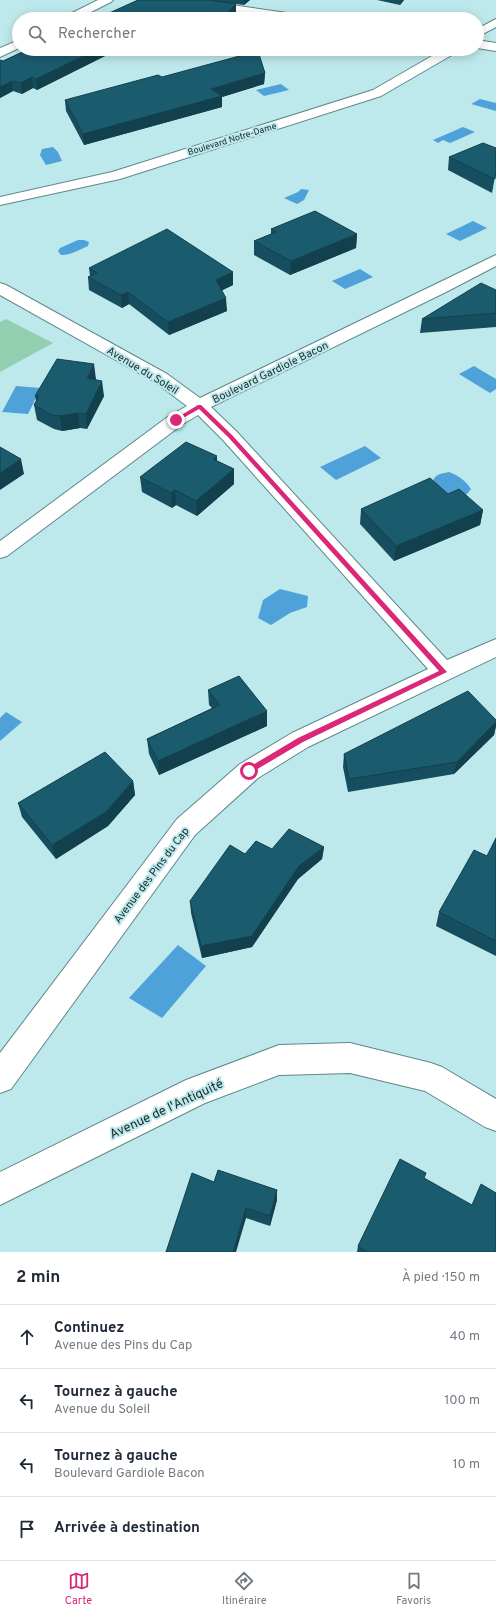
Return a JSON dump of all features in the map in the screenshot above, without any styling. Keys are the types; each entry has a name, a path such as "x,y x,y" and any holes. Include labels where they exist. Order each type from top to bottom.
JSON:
{"street":[{"path":"82,12 107,0"},
{"path":"173,0 258,12"},
{"path":"484,30 496,22"},
{"path":"484,45 496,47"},
{"path":"0,53 12,47"},
{"name":"Boulevard Notre-Dame","path":"0,201 115,176 377,93 441,56"},
{"name":"Boulevard Gardiole Bacon","path":"0,551 176,420 200,406 440,289 496,260"},
{"name":"Avenue du Soleil","path":"0,288 161,378 200,406 230,436 444,672"},
{"name":"Avenue des Pins du Cap","path":"0,1078 186,827 249,771 300,740 496,647"},
{"name":"Avenue de l'Antiquité","path":"0,1189 197,1091 279,1060 350,1058 431,1078 496,1116"}],"green space":[{"path":"6,319 53,343 0,372 0,322"}],"water":[{"path":"281,84 289,90 264,96 256,90"},
{"path":"480,99 496,103 496,111 471,104"},
{"path":"463,127 475,132 450,143 443,140 438,143 433,140"},
{"path":"53,147 58,152 62,161 46,165 40,155 42,149"},
{"path":"301,189 309,190 304,200 297,204 284,198 298,192"},
{"path":"473,221 487,228 460,241 446,234"},
{"path":"78,240 89,242 88,246 65,255 61,255 58,251 60,248"},
{"path":"360,269 373,277 345,289 332,281"},
{"path":"474,366 496,379 496,389 490,393 459,374"},
{"path":"16,386 41,388 28,414 2,412"},
{"path":"365,446 381,458 336,480 320,467"},
{"path":"449,472 462,479 469,486 471,489 467,494 450,496 432,484 436,476"},
{"path":"280,589 308,596 307,607 290,613 271,625 258,618 263,600"},
{"path":"6,712 22,722 0,741 0,718"},
{"path":"178,945 206,966 162,1018 129,998"}],"building":[{"path":"138,0 209,0 236,4 228,12 111,12"},
{"path":"14,56 84,56 36,79 32,77 21,83 12,81 0,87 0,60 3,61"},
{"path":"240,56 260,56 265,73 211,89 222,96 83,134 65,100 158,75 162,77"},
{"path":"483,143 496,148 495,179 449,157"},
{"path":"315,211 357,234 291,261 254,241 276,232 271,229"},
{"path":"167,229 233,272 216,280 226,298 168,322 128,292 121,295 88,277 97,273 89,268"},
{"path":"481,283 496,290 496,313 422,319"},
{"path":"57,359 94,364 87,378 102,381 86,414 78,413 60,416 52,415 34,405 39,396 35,396"},
{"path":"186,442 217,456 213,459 234,469 196,501 175,490 171,493 140,477"},
{"path":"0,447 21,459 0,473"},
{"path":"430,478 448,494 459,489 483,510 396,546 361,509"},
{"path":"239,676 267,711 158,761 147,739 220,705 208,690"},
{"path":"468,691 496,720 496,722 457,762 349,779 344,754"},
{"path":"105,752 133,781 106,812 52,845 18,803"},
{"path":"289,829 324,847 299,866 252,936 201,946 190,901 230,845 245,854 256,841 272,849"},
{"path":"496,838 496,941 439,912 474,850 487,856"},
{"path":"400,1159 426,1173 424,1178 472,1205 481,1184 496,1193 496,1252 367,1252 358,1246"},
{"path":"218,1170 277,1190 270,1216 246,1208 233,1252 166,1252 192,1173 214,1182"}],"route":[{"path":"176,420 200,406 230,436 444,672 300,740 249,771"}]}
